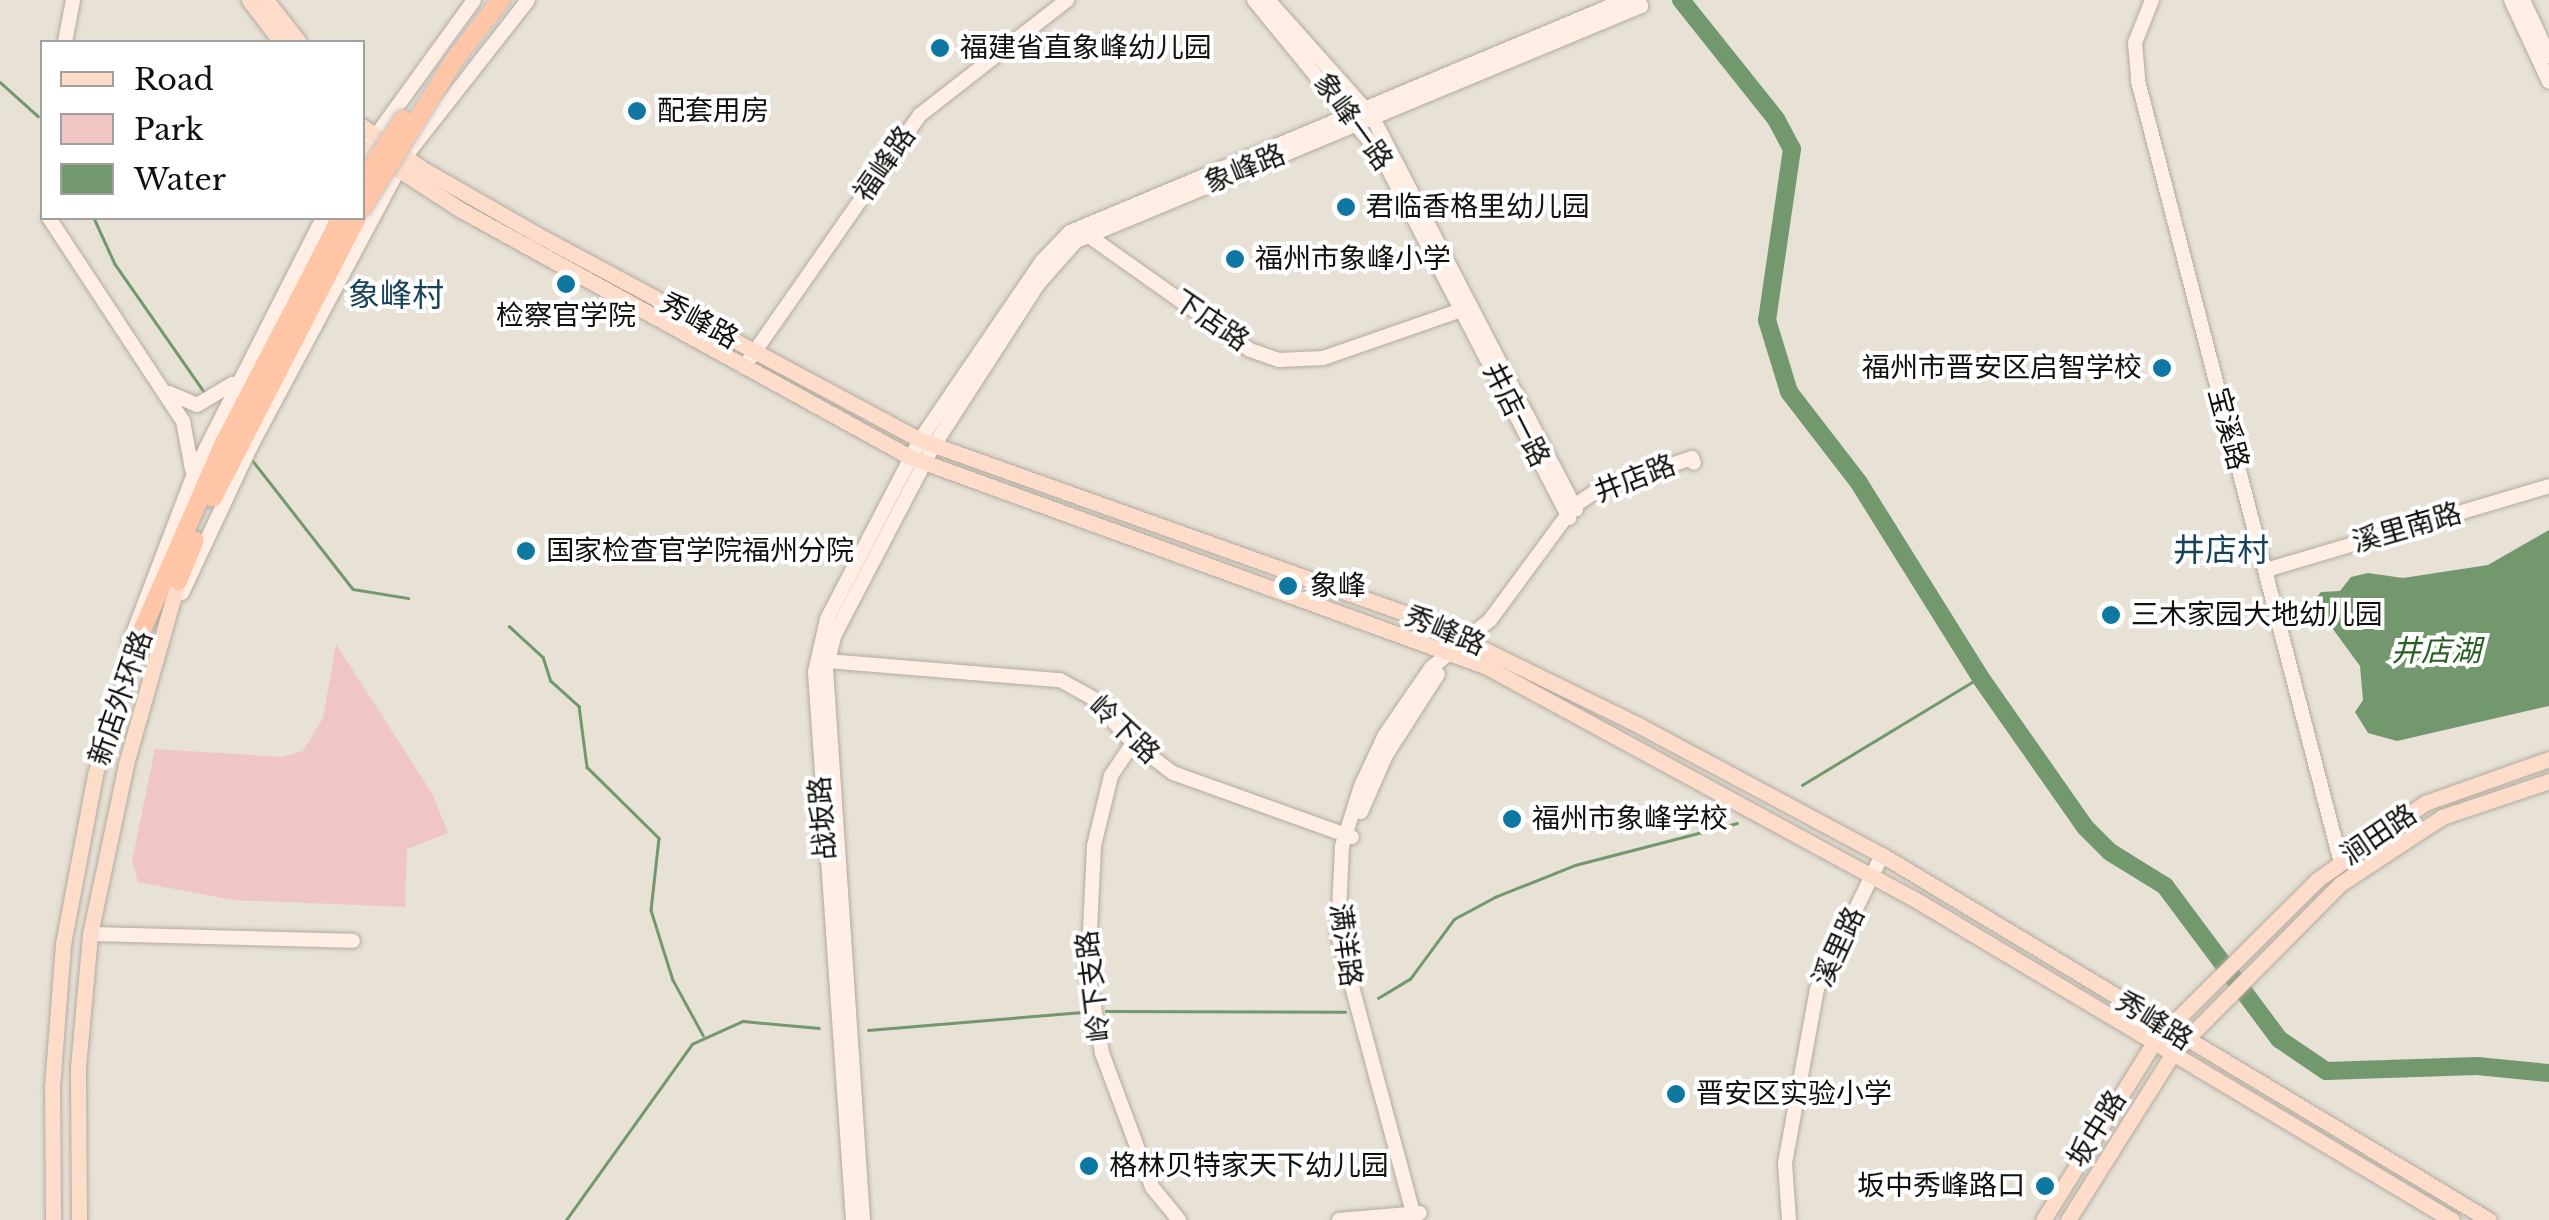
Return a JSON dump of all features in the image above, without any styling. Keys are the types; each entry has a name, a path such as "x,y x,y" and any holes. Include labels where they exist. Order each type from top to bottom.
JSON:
{"highway":[{"path":"365,178 487,0"},
{"path":"365,203 455,58 501,0"},
{"name":"新店外环路","path":"137,642 225,441 340,220"},
{"name":"新店外环路","path":"178,581 242,435 356,220"}],"main road":[{"path":"65,40 73,0"},
{"path":"249,0 279,40"},
{"path":"266,0 297,40"},
{"path":"367,147 474,0"},
{"path":"166,626 251,446 401,164 528,0"},
{"name":"福峰路","path":"744,368 920,115 1067,0"},
{"name":"象峰一路","path":"1254,0 1363,116"},
{"name":"象峰一路","path":"1268,0 1363,116 1468,308"},
{"name":"象峰路","path":"1363,116 1625,0"},
{"name":"象峰路","path":"926,443 1046,274 1082,232 1640,6 1638,0"},
{"name":"宝溪路","path":"2152,0 2134,43 2136,71 2340,860"},
{"path":"2509,0 2549,82"},
{"path":"2523,0 2549,56"},
{"name":"秀峰路","path":"367,147 926,443 1460,646 1882,855 2452,1220"},
{"path":"401,164 744,368 918,460 1460,646 2160,1035"},
{"path":"49,220 190,435 191,480"},
{"path":"118,689 138,614 216,427 214,404 243,371 322,220"},
{"name":"下店路","path":"1082,232 1243,345 1279,360 1323,358 1468,308"},
{"name":"井店一路","path":"1468,308 1572,513"},
{"path":"141,357 175,398 214,404"},
{"name":"战坂路","path":"863,1220 827,661 926,443"},
{"name":"井店路","path":"1460,646 1496,624 1572,513 1601,488 1692,458 1694,463 1604,494 1572,513"},
{"name":"战坂路","path":"853,1220 815,672 827,620 918,460"},
{"name":"溪里南路","path":"2266,570 2549,486"},
{"name":"新店外环路","path":"79,1220 78,1067 90,934 126,764 178,581"},
{"name":"新店外环路","path":"54,1220 52,1086 62,944 85,815 118,689 137,642"},
{"name":"满洋路","path":"1418,1217 1348,949 1344,888 1348,836 1385,734 1460,646"},
{"name":"岭下路","path":"827,661 1052,678 1092,698 1133,743 1194,783 1348,836"},
{"name":"岭下支路","path":"1133,743 1110,776 1094,846 1088,972 1102,1054 1152,1187 1179,1220"},
{"name":"涧田路","path":"2160,1035 2340,860 2424,804 2549,759"},
{"name":"涧田路","path":"2178,1046 2379,853 2455,811 2549,781"},
{"name":"溪里路","path":"1789,1220 1785,1163 1817,989 1882,855"},
{"path":"90,934 353,941"},
{"name":"坂中路","path":"2043,1220 2160,1035"},
{"name":"秀峰路","path":"2178,1046 2489,1220"},
{"name":"坂中路","path":"2068,1220 2178,1046"},
{"path":"1339,1220 1418,1217"}],"green space":[{"path":"336,644 433,795 448,833 407,849 405,907 233,900 138,882 132,861 155,749 282,757 303,751 323,718"}],"water":[{"name":"井店湖","path":"2549,530 2549,706 2397,741 2368,733 2355,712 2363,700 2360,666 2313,602 2321,592 2340,591 2351,577 2368,573 2403,578 2488,565"}],"waterway":[{"path":"1681,0 1776,119 1792,149 1767,320 1789,392 1859,483 1980,677 2085,827 2110,852 2165,886 2279,1039 2326,1071 2477,1066 2549,1073"},
{"path":"0,82 38,116"},
{"path":"95,220 115,264 205,393"},
{"path":"253,461 353,589 408,598"},
{"path":"509,626 543,657 551,681 579,706 587,767 659,838 651,910 673,980 703,1035"},
{"path":"1802,785 1980,677"},
{"path":"1378,998 1410,979 1454,919 1495,897 1575,865 1737,823"},
{"path":"1106,1011 1345,1012"},
{"path":"868,1030 1082,1012"},
{"path":"566,1220 692,1044 743,1021 819,1028"}],"place":[{"name":"福建省直象峰幼儿园","path":"940,48"},
{"name":"配套用房","path":"637,111"},
{"name":"君临香格里幼儿园","path":"1346,207"},
{"name":"福州市象峰小学","path":"1235,259"},
{"name":"检察官学院","path":"566,284"},
{"name":"福州市晋安区启智学校","path":"2162,368"},
{"name":"国家检查官学院福州分院","path":"526,551"},
{"name":"象峰","path":"1288,586"},
{"name":"三木家园大地幼儿园","path":"2111,615"},
{"name":"福州市象峰学校","path":"1512,819"},
{"name":"晋安区实验小学","path":"1676,1094"},
{"name":"格林贝特家天下幼儿园","path":"1089,1166"},
{"name":"坂中秀峰路口","path":"2045,1186"}],"district":[{"name":"象峰村","path":"396,295"},
{"name":"井店村","path":"2221,550"}]}
